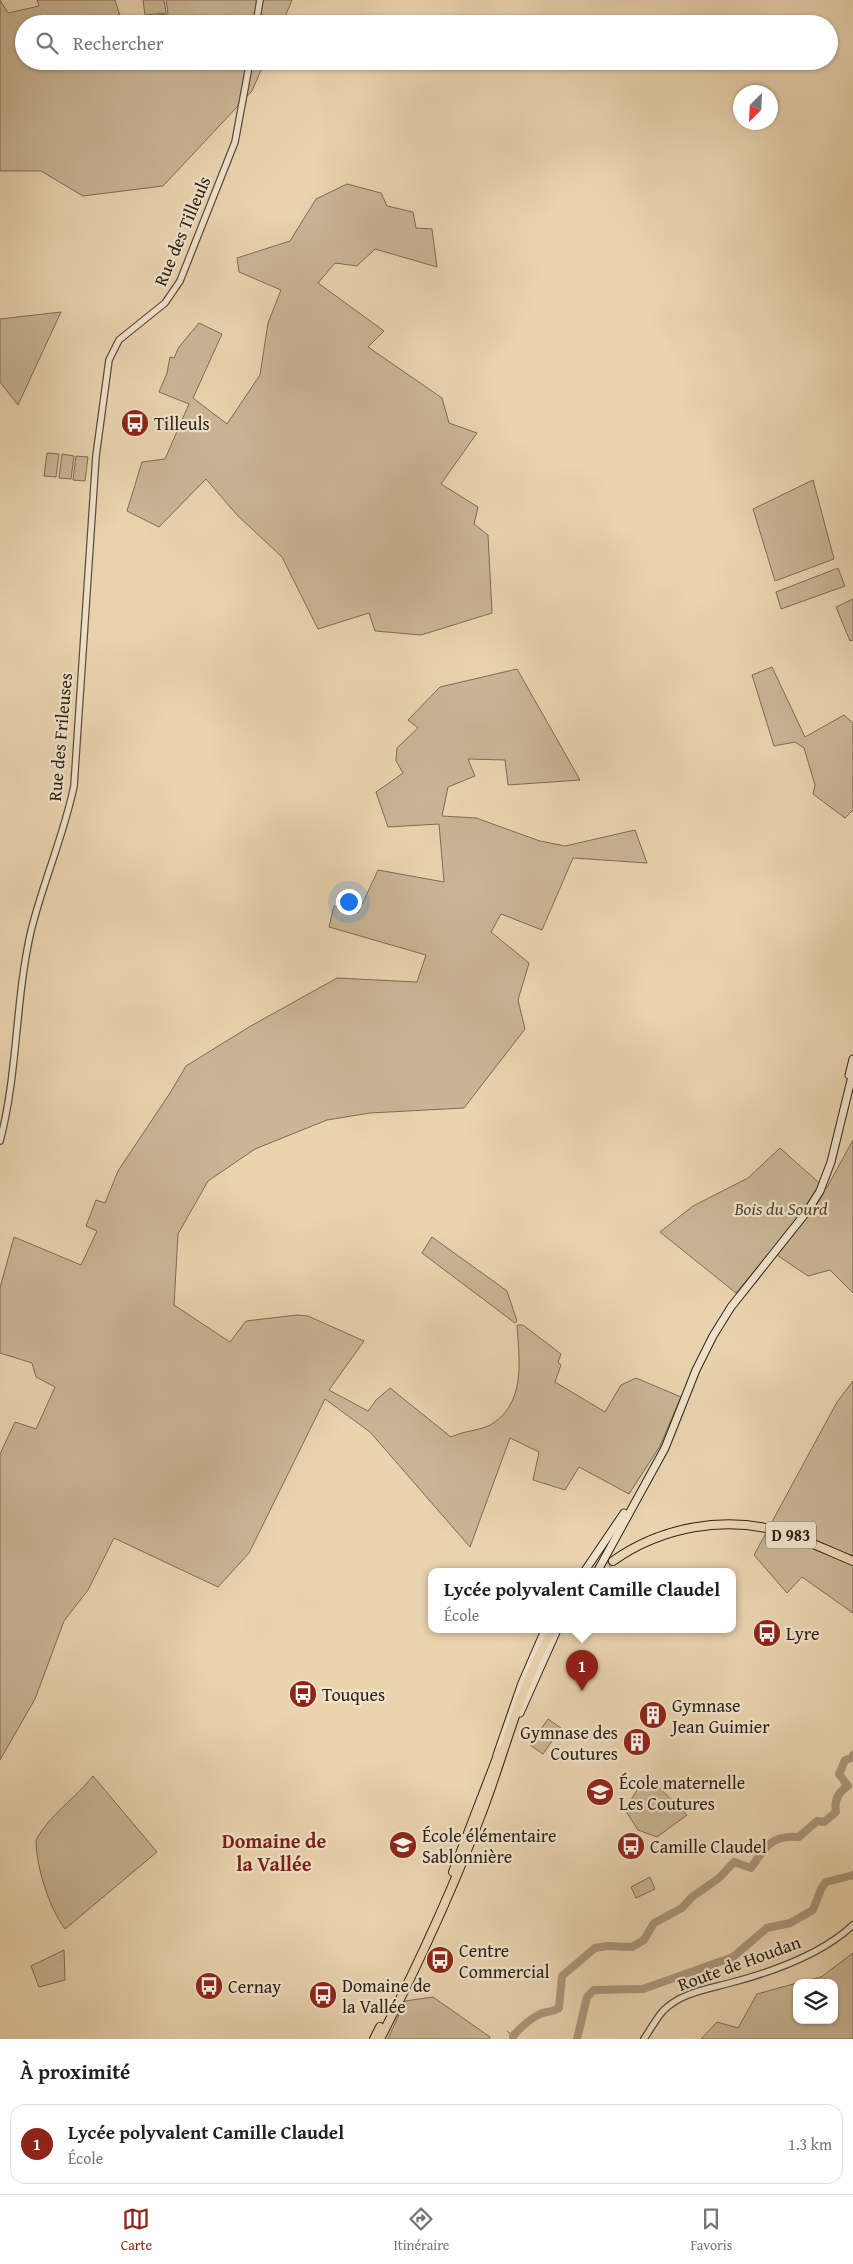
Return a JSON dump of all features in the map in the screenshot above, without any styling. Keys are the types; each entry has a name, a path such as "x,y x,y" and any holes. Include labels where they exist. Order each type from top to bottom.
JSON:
{"main road":[{"path":"822,1187 853,1059"},
{"path":"599,1568 670,1438 696,1370 719,1325 812,1204 822,1187 831,1162 853,1072"},
{"path":"587,1568 644,1486"},
{"name":"D 983","path":"613,1561 638,1545 665,1534 698,1526 725,1524 776,1530 853,1561"},
{"path":"492,1769 522,1683 544,1633"},
{"path":"374,2039 436,1912 492,1769 537,1660 550,1633"},
{"path":"380,2039 429,1940 476,1830 512,1723 520,1712 557,1633"}],"street":[{"path":"258,15 260,0"},
{"name":"Rue des Tilleuls","path":"97,448 108,366 113,348 122,336 165,304 180,281 235,142 248,70"},
{"name":"Rue des Frileuses","path":"0,1141 9,1106 31,932 61,839 74,786 97,448"},
{"path":"0,1127 11,1081"},
{"name":"Route de Houdan","path":"644,2039 664,2010 676,2002 694,1993 753,1976 806,1956 833,1940 853,1925"}],"green space":[{"path":"0,0 8,13 39,6 37,0 115,0 120,15 15,15 15,70 261,70 252,91 163,186 83,196 41,171 0,171"},
{"path":"143,0 164,0 166,13 145,15"},
{"path":"166,0 292,0 286,15 159,15 168,14"},
{"path":"347,184 381,193 387,206 413,212 416,228 432,229 437,267 375,249 357,266 335,263 318,283 384,331 368,347 442,398 449,423 477,433 441,484 478,507 474,524 488,535 492,613 421,635 375,631 369,613 318,629 282,557 237,515 206,479 159,527 127,511 142,462 165,459 189,404 159,392 167,373 170,357 174,358 179,347 199,323 222,334 193,398 227,424 260,375 268,323 281,290 239,272 237,258 290,241 316,199"},
{"path":"61,312 18,405 0,382 0,319"},
{"path":"47,453 59,454 56,477 44,476"},
{"path":"62,454 74,456 71,479 59,478"},
{"path":"76,456 88,457 85,481 73,480"},
{"path":"813,480 834,559 775,581 753,509"},
{"path":"838,568 845,586 781,609 776,592"},
{"path":"853,599 853,640 850,641 836,607"},
{"path":"772,667 805,737 844,715 853,723 853,810 845,818 813,794 815,785 804,748 795,742 774,746 752,675"},
{"path":"517,669 580,780 508,785 505,760 468,759 475,776 448,787 442,816 476,818 540,841 565,846 635,830 647,863 573,858 542,930 501,914 491,932 529,963 518,1000 525,1029 464,1108 370,1113 327,1120 255,1149 208,1181 178,1234 174,1305 230,1342 246,1321 297,1315 308,1316 364,1341 329,1390 368,1411 376,1400 390,1388 451,1437 490,1425 505,1413 512,1402 516,1390 519,1364 517,1325 523,1325 561,1354 558,1362 561,1365 555,1382 605,1412 621,1385 636,1378 681,1397 660,1446 629,1494 579,1467 565,1490 533,1480 539,1452 510,1438 470,1547 370,1432 325,1399 249,1553 218,1587 114,1538 88,1590 64,1621 35,1699 0,1760 0,1454 15,1422 36,1429 55,1387 36,1377 32,1363 0,1353 0,1288 14,1237 81,1265 97,1231 86,1226 96,1200 105,1203 118,1171 186,1066 249,1027 337,978 417,982 426,955 329,927 334,906 358,913 378,870 444,882 439,824 388,827 376,792 403,773 396,761 397,748 418,728 408,720 440,687"},
{"name":"Bois du Sourd","path":"853,1140 853,1293 830,1270 808,1276 771,1251 736,1293 660,1232 693,1206 748,1178 780,1148 826,1189"},
{"path":"432,1237 507,1291 517,1321 515,1323 422,1253"},
{"path":"853,1381 853,1613 802,1577 787,1593 754,1555 837,1402"},
{"path":"548,1719 561,1728 543,1754 530,1745"},
{"path":"646,1775 687,1815 657,1837 638,1830 625,1810"},
{"path":"93,1776 157,1852 65,1929 54,1910 44,1886 38,1862 36,1840 55,1815"},
{"path":"650,1877 655,1889 636,1898 631,1887"},
{"path":"64,1950 65,1980 39,1987 31,1966"},
{"path":"853,1953 853,2039 701,2039 717,2022 738,2028 757,1994 793,1984 793,2024 838,2024 838,1979 814,1979 821,1977"},
{"path":"433,1997 490,2037 489,2039 388,2039 405,2001"}],"waterway":[{"path":"513,2039 513,2036 533,2018 559,2008 562,1976 595,1948 607,1946 632,1947 644,1940 654,1923 682,1908 692,1897 719,1878 734,1862 751,1868 765,1848 775,1840 799,1837 817,1821 824,1822 836,1812 838,1797 848,1786 839,1774 845,1760 852,1758 853,1755"},
{"path":"577,2039 587,1997 594,1990 643,1989 733,1957 767,1928 790,1923 813,1910 821,1889 826,1882 853,1875"},
{"path":"507,2031 513,2036"}],"tunnel":[{"path":"603,1568 613,1561"}],"place":[{"name":"Tilleuls","path":"135,423"},
{"name":"Lyre","path":"767,1633"},
{"name":"Lycée polyvalent Camille Claudel","path":"582,1691"},
{"name":"Touques","path":"303,1694"},
{"name":"Gymnase Jean Guimier","path":"653,1715"},
{"name":"Gymnase des Coutures","path":"637,1742"},
{"name":"École maternelle Les Coutures","path":"600,1792"},
{"name":"École élémentaire Sablonnière","path":"403,1845"},
{"name":"Camille Claudel","path":"631,1846"},
{"name":"Centre Commercial","path":"440,1960"},
{"name":"Cernay","path":"209,1986"},
{"name":"Domaine de la Vallée","path":"323,1995"}],"district":[{"name":"Domaine de la Vallée","path":"274,1852"}]}
